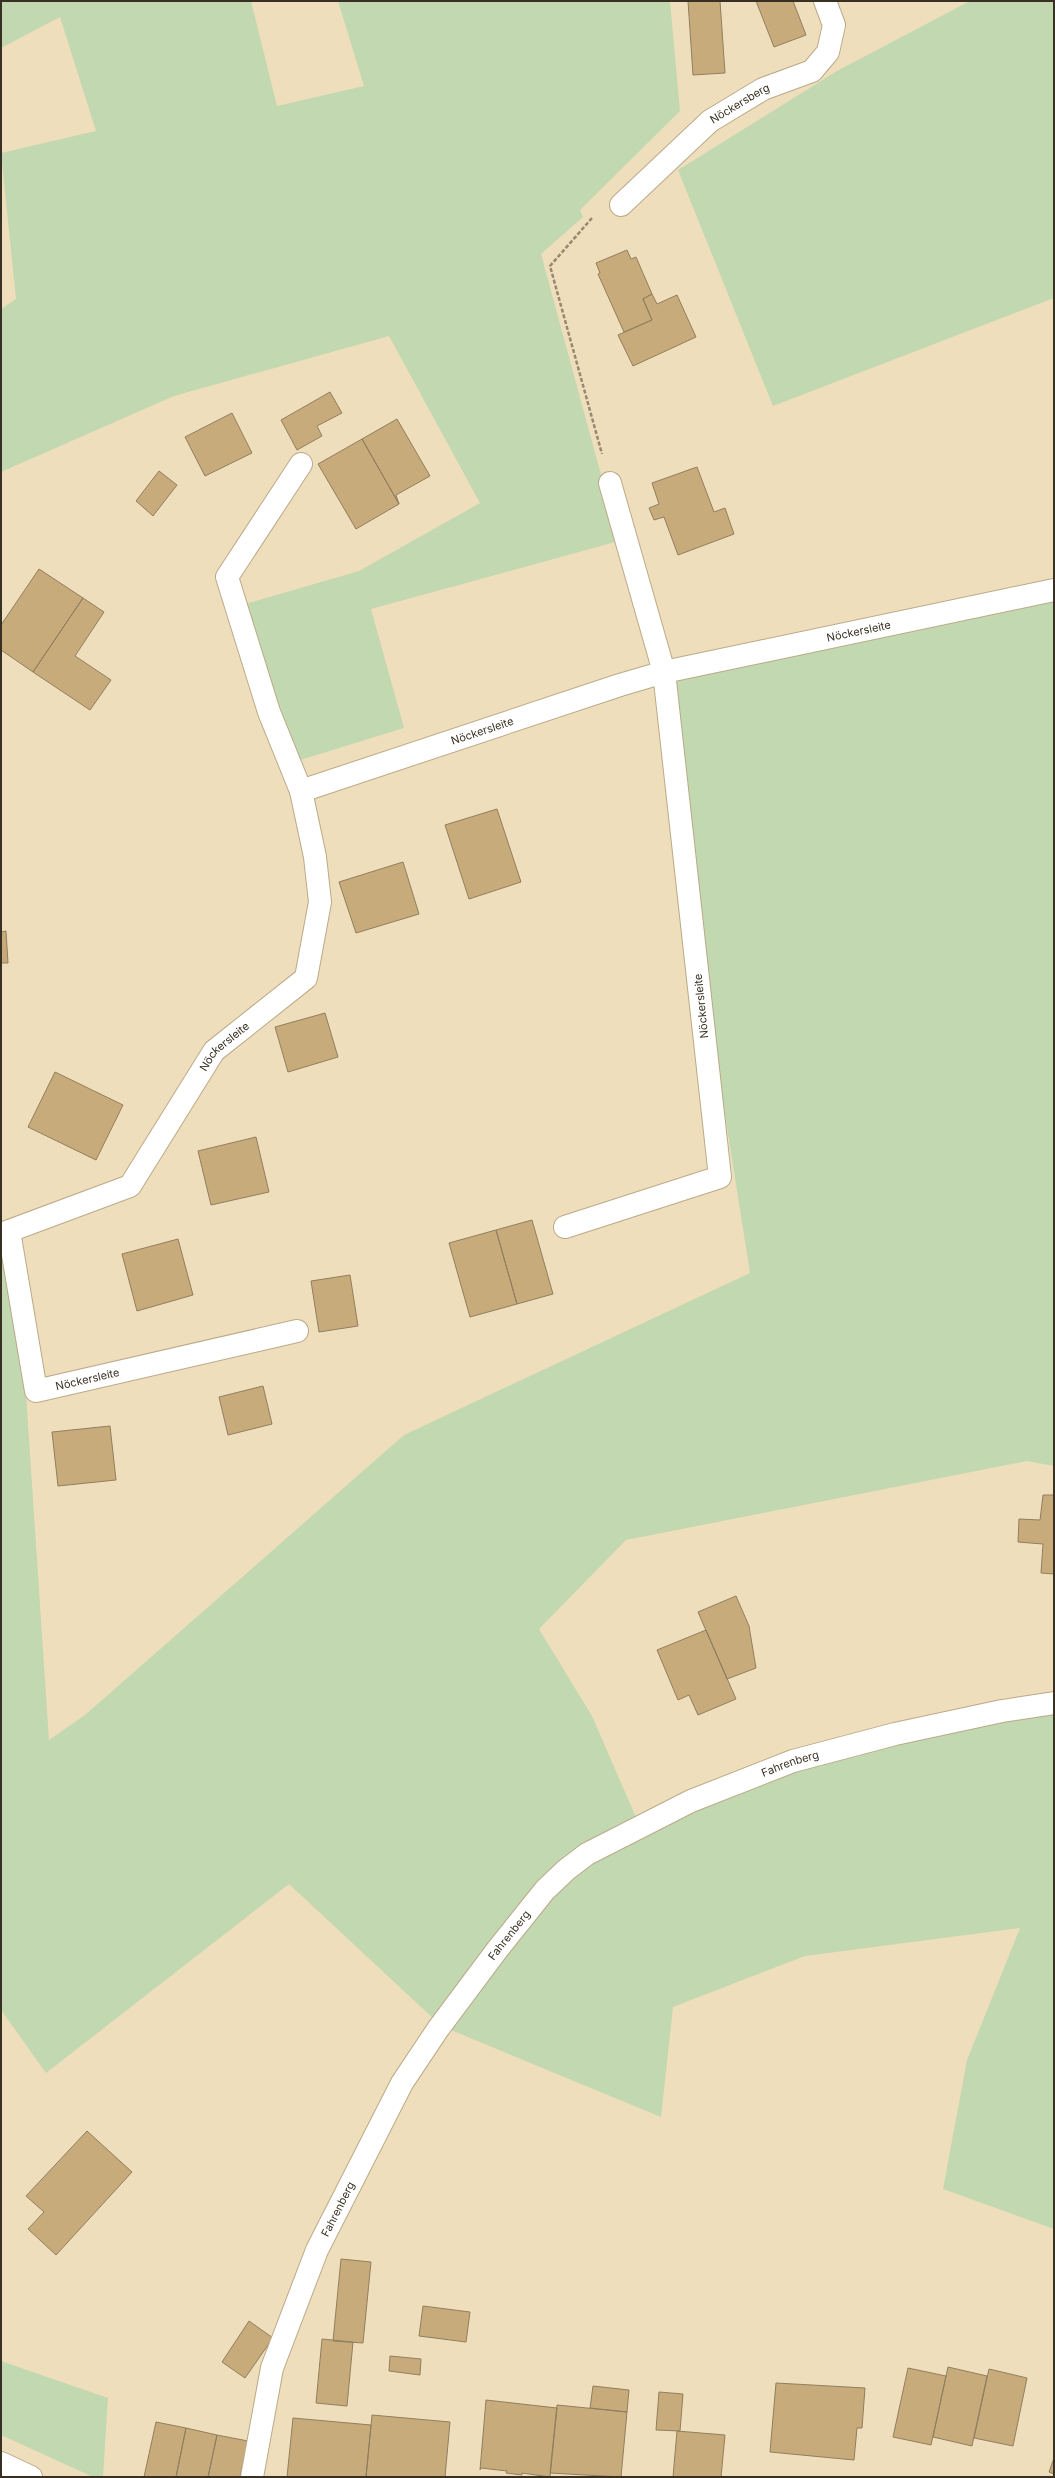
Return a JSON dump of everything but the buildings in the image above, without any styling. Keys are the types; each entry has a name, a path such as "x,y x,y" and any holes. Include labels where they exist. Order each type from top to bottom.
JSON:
{"street":[{"name":"Nöckersberg","path":"621,205 673,154 710,121 763,89 812,71 828,52 834,25 825,1"},
{"name":"Nöckersleite","path":"297,1331 36,1391 5,1232 130,1186 214,1051 306,978 320,902 315,857 301,791 269,712 227,577 301,464"},
{"name":"Nöckersleite","path":"564,1227 720,1177 664,672 610,483"},
{"name":"Nöckersleite","path":"301,791 612,687 664,672 1054,590"},
{"name":"Fahrenberg","path":"252,2477 272,2368 317,2250 384,2117 402,2083 438,2029 498,1950 555,1880 587,1854 684,1804 793,1761 895,1734 1002,1711 1054,1703"},
{"path":"1,2463 31,2477"}],"path":[{"path":"610,483 550,266 615,192 621,205"}],"green space":[{"path":"1,1 251,1 277,106 364,86 338,1 670,1 680,111 580,210 583,217 541,254 619,541 371,609 404,728 297,761 242,605 359,571 480,503 389,336 174,396 1,472 1,309 16,299 1,153 96,131 60,17 1,48"},
{"path":"970,1 1054,1 1054,298 773,406 678,170 837,71"},
{"path":"1054,598 1054,1466 1027,1461 626,1540 539,1629 592,1716 638,1822 586,1849 436,2021 289,1884 46,2073 1,2010 1,1249 16,1244 49,1740 85,1715 404,1435 750,1273 657,684"},
{"path":"1054,1709 1054,2229 943,2189 967,2060 1020,1928 805,1956 673,2007 661,2117 446,2028 570,1874 695,1805 795,1767"},
{"path":"1,2361 108,2398 103,2477 93,2477 1,2435"}]}
